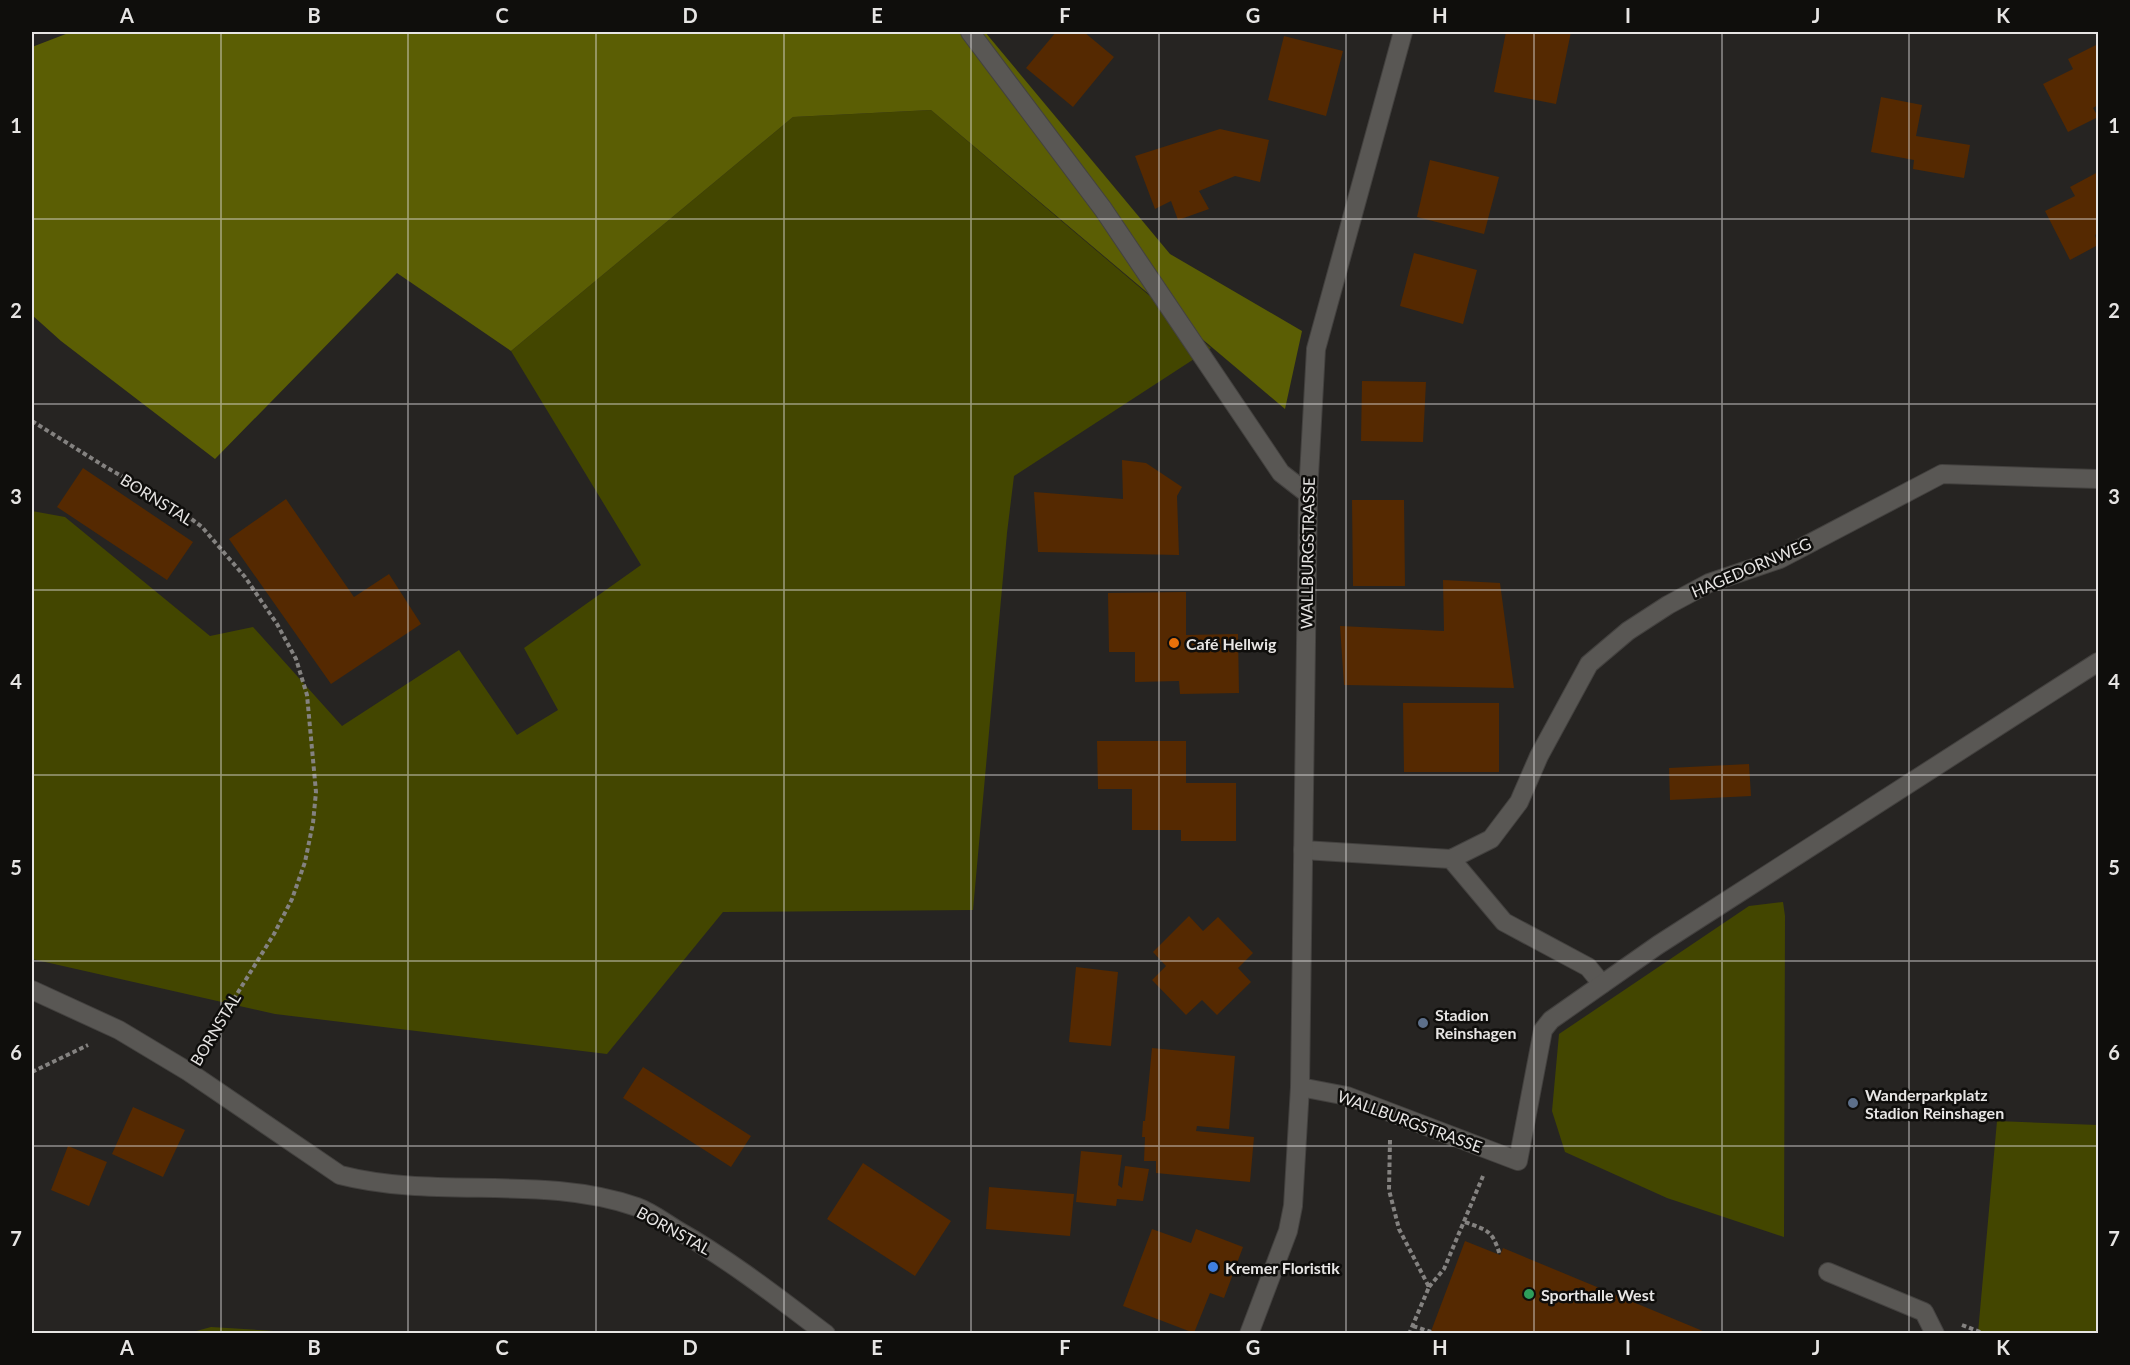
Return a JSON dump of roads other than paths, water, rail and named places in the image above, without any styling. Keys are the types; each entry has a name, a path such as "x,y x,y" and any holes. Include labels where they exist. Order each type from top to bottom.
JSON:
{"street":[{"path":"970,32 1103,209 1281,473 1308,494"},
{"name":"WALLBURGSTRASSE","path":"1249,1334 1288,1231 1293,1206 1300,1087 1308,494 1316,349 1403,32"},
{"name":"HAGEDORNWEG","path":"1451,859 1491,839 1519,802 1539,756 1589,664 1628,630 1668,605 1709,583 1780,559 1942,474 2098,479"},
{"path":"1303,850 1451,859 1504,922 1588,967 1602,984 2098,662"},
{"name":"WALLBURGSTRASSE","path":"1300,1087 1347,1096 1518,1161 1543,1030 1551,1020 1602,984"},
{"name":"BORNSTAL","path":"32,990 118,1030 189,1072 340,1175 359,1180 406,1185 556,1191 600,1198 639,1208 700,1242 747,1274 826,1334"},
{"path":"1828,1272 1924,1312 1935,1334"}],"place":[{"name":"Café Hellwig","path":"1174,643"},
{"name":"Stadion Reinshagen","path":"1423,1023"},
{"name":"Wanderparkplatz Stadion Reinshagen","path":"1853,1103"},
{"name":"Kremer Floristik","path":"1213,1267"},
{"name":"Sporthalle West","path":"1529,1294"}]}
